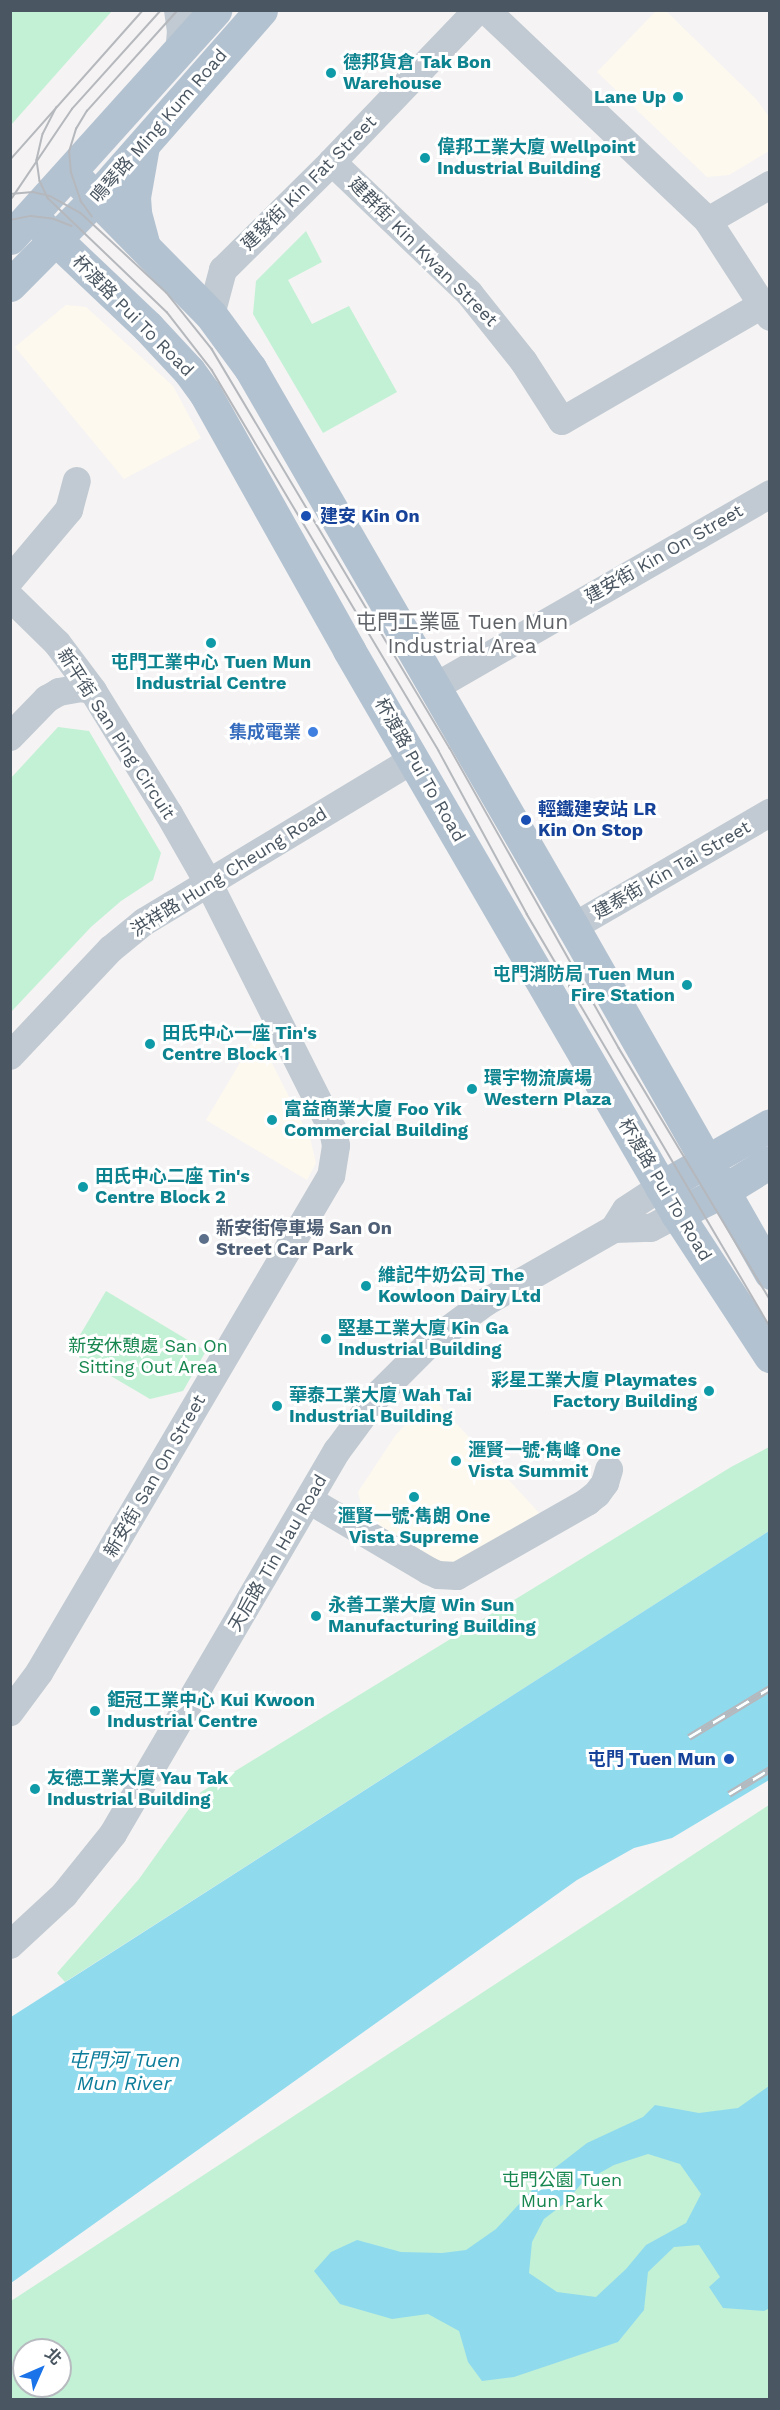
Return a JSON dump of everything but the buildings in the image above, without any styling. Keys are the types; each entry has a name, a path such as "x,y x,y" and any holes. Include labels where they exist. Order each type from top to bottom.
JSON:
{"main road":[{"name":"鳴琴路 Ming Kum Road","path":"21,227 179,53 215,10"},
{"name":"鳴琴路 Ming Kum Road","path":"10,285 96,198 261,10"},
{"path":"144,144 134,197 135,213 144,246"},
{"path":"71,173 211,315 250,368 770,1273"},
{"name":"杯渡路 Pui To Road","path":"21,227 55,238 148,327 189,371 205,393 669,1201 770,1356"},
{"path":"669,1201 706,1162 770,1125"},
{"path":"669,1201 723,1191 770,1162"}],"street":[{"path":"178,10 181,32 179,53"},
{"name":"建發街 Kin Fat Street","path":"211,315 223,270 332,162 478,10"},
{"path":"486,10 708,221 766,311"},
{"name":"建群街 Kin Kwan Street","path":"332,162 469,293 524,362 562,421 766,311"},
{"path":"708,221 770,185"},
{"path":"10,580 69,510 77,481"},
{"name":"建安街 Kin On Street","path":"435,687 770,494"},
{"name":"新平街 San Ping Circuit","path":"10,597 57,643 93,691 208,882"},
{"path":"10,737 46,699 59,692 82,688 93,691"},
{"name":"洪祥路 Hung Cheung Road","path":"10,1056 127,934 208,882 414,759"},
{"name":"建泰街 Kin Tai Street","path":"573,927 770,813"},
{"name":"新安街 San On Street","path":"10,1712 39,1673 60,1638 327,1183 335,1161 333,1130 208,882"},
{"name":"天后路 Tin Hau Road","path":"10,1945 64,1895 113,1834 357,1422 403,1368 429,1344 486,1302 614,1229 651,1228 669,1201"},
{"path":"309,1500 429,1571 438,1575 457,1576 587,1502 605,1483 609,1470"}],"shaded area":[{"name":"Lane Up","path":"656,11 666,11 757,100 769,117 769,151 729,175 707,177 597,72"},
{"path":"66,305 86,307 173,386 201,438 124,479 15,347"},
{"name":"富益商業大廈 Foo Yik Commercial Building","path":"257,1034 310,1138 316,1163 307,1180 206,1120"},
{"path":"431,1396 541,1515 461,1562 441,1563 365,1519 358,1492 395,1436"}],"green space":[{"path":"10,11 112,11 11,125"},
{"path":"306,231 322,262 288,280 312,324 349,306 397,392 323,433 253,314 256,281"},
{"path":"58,727 89,731 161,853 153,880 121,901 91,927 11,1012 11,778"},
{"name":"新安休憩處 San On Sitting Out Area","path":"106,1291 206,1351 183,1391 150,1399 70,1352"},
{"path":"769,1447 769,1531 65,1982 57,1973 139,1879 201,1792 731,1467"},
{"name":"屯門公園 Tuen Mun Park","path":"769,1805 769,2399 11,2400 11,2301"}],"water":[{"name":"屯門河 Tuen Mun River","path":"769,1531 769,1780 672,1838 634,1848 577,1880 11,2283 11,2017"},
{"path":"769,2086 770,2308 764,2311 723,2308 709,2287 720,2277 699,2245 674,2247 648,2272 644,2310 618,2342 514,2377 482,2381 468,2362 459,2331 428,2314 392,2319 340,2304 314,2271 331,2252 357,2240 401,2252 442,2253 466,2250 496,2229 547,2174 587,2143 643,2117 655,2105 699,2113 738,2108","holes":["648,2154 680,2164 701,2194 686,2223 646,2245 626,2269 596,2297 557,2292 529,2273 532,2242 544,2219 565,2203 582,2183 614,2165"]}],"tram line":[{"path":"10,160 143,10"},
{"path":"12,198 72,109 161,10"},
{"path":"92,217 81,202 71,173 69,152 76,129 87,111 178,10"},
{"path":"57,107 43,134 37,160 40,181 48,198 167,312 212,370 439,751 527,914 770,1327"},
{"path":"10,194 33,192 50,196 81,213 167,293 212,349 450,748 619,1048 770,1299"},
{"path":"10,220 31,216 54,219 72,226"}],"railway":[{"path":"689,1737 770,1688"},
{"path":"729,1794 770,1769"}],"place":[{"name":"德邦貨倉 Tak Bon Warehouse","path":"331,73"},
{"name":"Lane Up","path":"678,97"},
{"name":"偉邦工業大廈 Wellpoint Industrial Building","path":"425,158"},
{"name":"建安 Kin On","path":"306,516"},
{"name":"屯門工業中心 Tuen Mun Industrial Centre","path":"211,643"},
{"name":"集成電業","path":"313,732"},
{"name":"輕鐵建安站 LR Kin On Stop","path":"526,820"},
{"name":"屯門消防局 Tuen Mun Fire Station","path":"687,985"},
{"name":"田氏中心一座 Tin's Centre Block 1","path":"150,1044"},
{"name":"環宇物流廣場 Western Plaza","path":"472,1089"},
{"name":"富益商業大廈 Foo Yik Commercial Building","path":"272,1120"},
{"name":"田氏中心二座 Tin's Centre Block 2","path":"83,1187"},
{"name":"新安街停車場 San On Street Car Park","path":"204,1239"},
{"name":"維記牛奶公司 The Kowloon Dairy Ltd","path":"366,1286"},
{"name":"堅基工業大廈 Kin Ga Industrial Building","path":"326,1339"},
{"name":"彩星工業大廈 Playmates Factory Building","path":"709,1391"},
{"name":"華泰工業大廈 Wah Tai Industrial Building","path":"277,1406"},
{"name":"滙賢一號·雋峰 One Vista Summit","path":"456,1461"},
{"name":"滙賢一號·雋朗 One Vista Supreme","path":"414,1497"},
{"name":"永善工業大廈 Win Sun Manufacturing Building","path":"316,1616"},
{"name":"鉅冠工業中心 Kui Kwoon Industrial Centre","path":"95,1711"},
{"name":"屯門 Tuen Mun","path":"729,1759"},
{"name":"友德工業大廈 Yau Tak Industrial Building","path":"35,1789"}],"district":[{"name":"屯門工業區 Tuen Mun Industrial Area","path":"462,634"}]}
